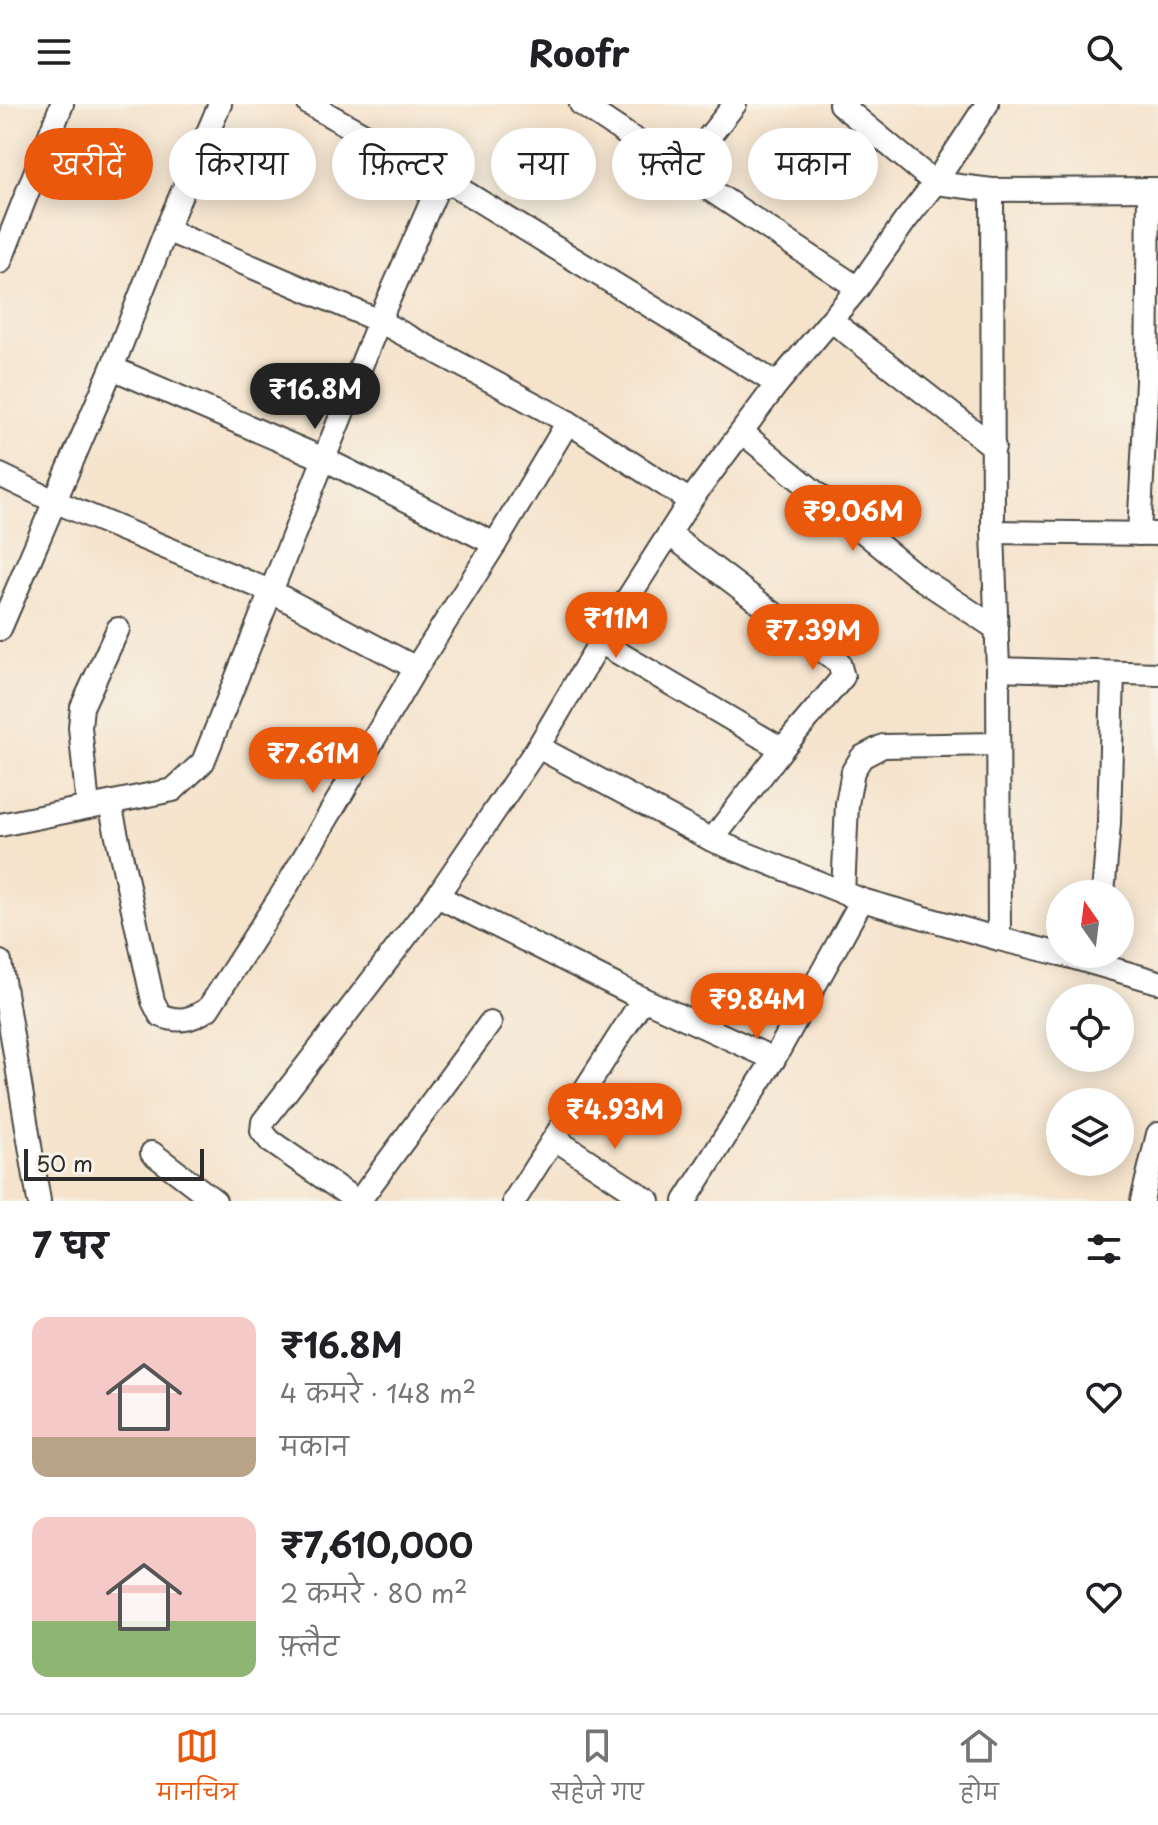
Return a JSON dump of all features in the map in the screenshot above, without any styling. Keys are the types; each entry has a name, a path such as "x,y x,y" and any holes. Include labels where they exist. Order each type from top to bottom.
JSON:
{"street":[{"path":"0,262 62,104"},
{"path":"0,629 112,368 220,104"},
{"path":"309,104 352,128"},
{"path":"716,128 735,104"},
{"path":"490,1023 358,1201 270,1141 262,1131 263,1122 437,896 538,747 600,642 690,501 777,384 858,288 935,183 987,104"},
{"path":"589,106 620,128"},
{"path":"854,108 935,183 992,190 1153,189 1148,534 993,532"},
{"path":"992,190 999,939"},
{"path":"475,198 777,384"},
{"path":"0,825 173,790 203,762 379,321 432,200"},
{"path":"726,200 858,288"},
{"path":"166,230 379,321 568,422 690,501"},
{"path":"832,321 994,447"},
{"path":"112,368 326,460 495,544"},
{"path":"118,629 82,707 80,727 153,1001 160,1015 173,1020 193,1019 208,1009 284,891 416,668 568,422"},
{"path":"743,433 917,576 997,629"},
{"path":"0,475 54,501 272,592 416,668"},
{"path":"669,534 839,663 843,677 782,749 712,840"},
{"path":"600,642 782,749"},
{"path":"998,669 1158,674"},
{"path":"1104,880 1113,673"},
{"path":"685,1201 774,1059 852,896 847,804 853,771 862,757 883,746 998,744"},
{"path":"538,747 712,840 852,896 1046,951"},
{"path":"437,896 643,999 774,1059"},
{"path":"0,962 39,1201"},
{"path":"1120,968 1158,982"},
{"path":"514,1201 643,999"},
{"path":"1142,1201 1158,1134"},
{"path":"555,1139 649,1201"},
{"path":"152,1153 215,1201"}]}
